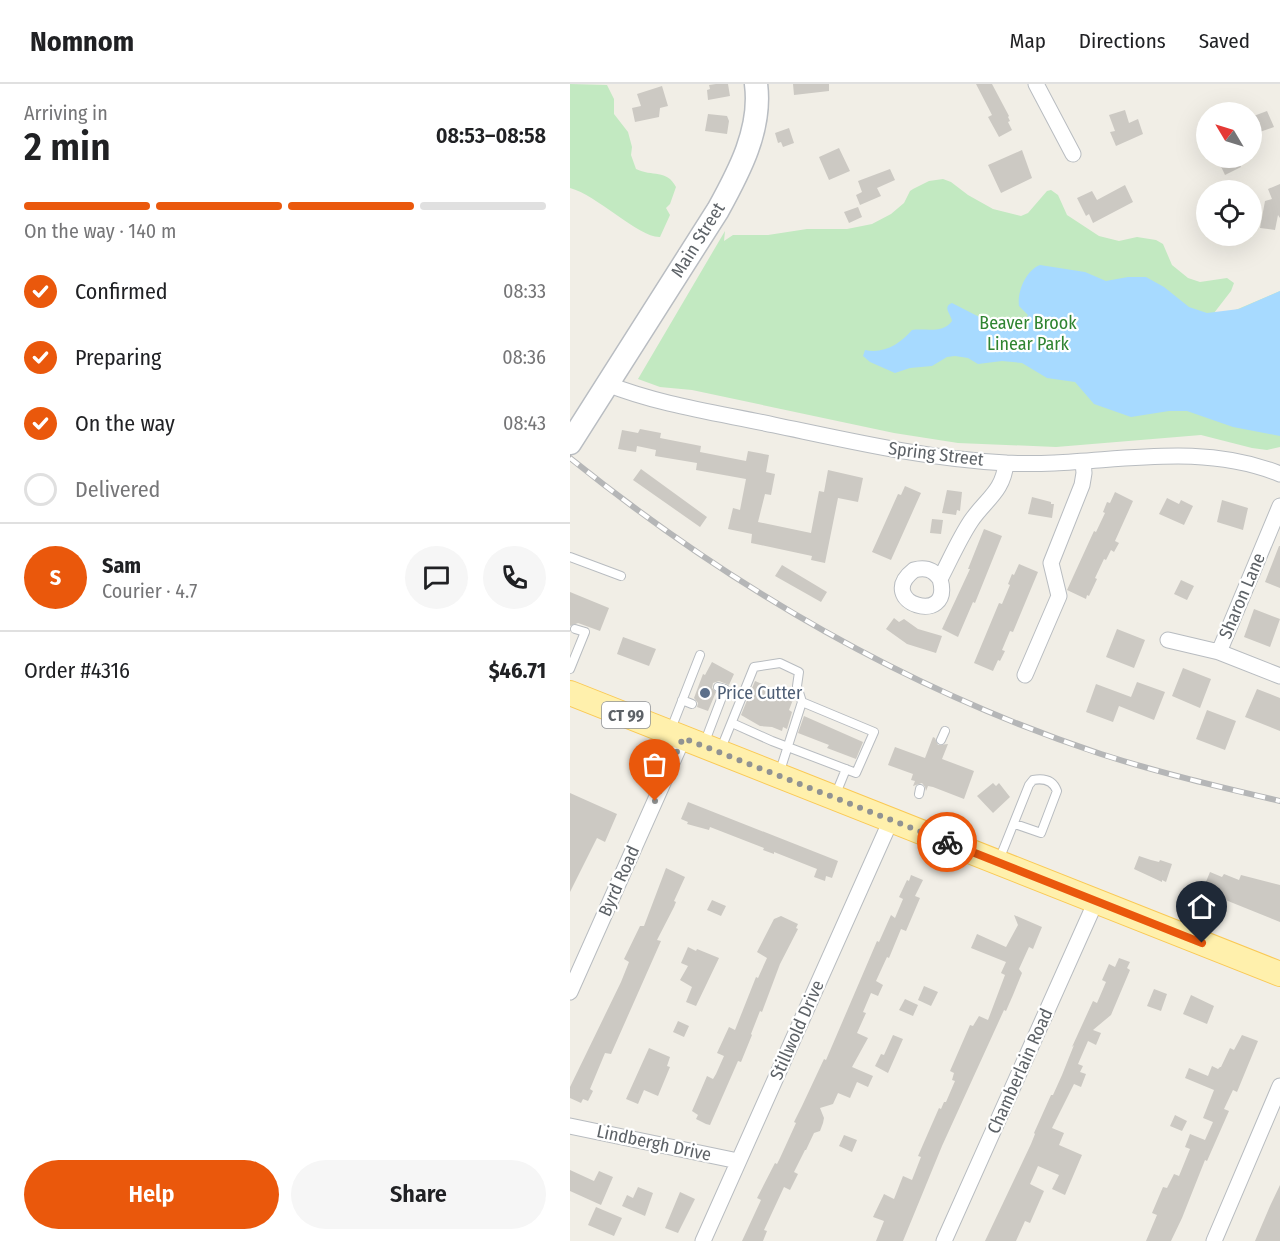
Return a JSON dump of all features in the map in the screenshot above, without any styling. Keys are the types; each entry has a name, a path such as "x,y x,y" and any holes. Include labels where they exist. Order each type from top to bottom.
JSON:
{"main road":[{"name":"CT 99","path":"570,693 1280,974"}],"street":[{"name":"Main Street","path":"570,443 731,186 750,143 756,121 758,100 756,84"},
{"path":"1036,84 1073,154"},
{"name":"Spring Street","path":"607,384 642,396 871,446 934,456 1006,463 1083,462 1176,454 1277,469"},
{"path":"1025,675 1059,596 1051,563 1080,491 1084,473 1083,462"},
{"path":"940,579 971,521 1000,486 1005,475 1006,463"},
{"name":"Sharon Lane","path":"1219,652 1280,506"},
{"name":"Sharon Lane","path":"1168,640 1219,652 1280,676"},
{"name":"Byrd Road","path":"570,992 694,742"},
{"name":"Stillwold Drive","path":"703,1241 891,820"},
{"name":"Chamberlain Road","path":"944,1241 1096,901"},
{"path":"1214,1241 1280,1086"},
{"name":"Lindbergh Drive","path":"570,1126 738,1161"}],"lane":[{"path":"570,557 621,576"},
{"path":"570,669 572,659 585,633 575,629"},
{"path":"570,644 578,648"},
{"path":"694,742 682,700 700,655"},
{"path":"694,742 732,723 754,667 780,663 799,672 797,686 802,702 778,775"},
{"path":"692,676 701,680"},
{"path":"694,742 725,689 718,687"},
{"path":"687,688 696,692"},
{"path":"682,700 692,704"},
{"path":"732,723 856,773 874,732 802,702"},
{"path":"941,740 945,730"},
{"path":"835,798 846,769"},
{"path":"998,862 1029,785 1033,780 1048,780 1055,785 1057,791 1041,833 1015,824"}],"green space":[{"path":"570,84 607,85 614,99 614,114 628,132 632,147 631,155 636,169 664,176 676,187 670,204 666,208 670,215 660,237 641,231 581,192 570,188"},
{"name":"Beaver Brook Linear Park","path":"943,179 993,209 1021,216 1028,213 1047,191 1051,190 1058,195 1067,215 1099,236 1119,241 1137,237 1156,240 1163,244 1172,265 1188,278 1200,282 1227,278 1234,283 1231,291 1214,313 1219,317 1280,291 1280,447 1267,450 1252,448 1201,435 1056,447 958,443 894,433 692,390 660,387 638,379 725,231 724,241 733,235 768,235 807,229 847,229 872,224 891,214 904,203 913,189 929,181"}],"water":[{"path":"1040,265 1085,272 1106,281 1146,277 1164,287 1189,307 1207,313 1239,309 1280,291 1280,436 1233,427 1187,411 1169,411 1131,417 1094,404 1075,382 1047,378 1022,363 1002,361 978,364 968,358 955,356 947,357 932,366 910,368 895,373 870,362 863,356 865,350 879,351 891,347 912,330 944,328 952,321 948,307 952,303 991,323 1017,328 1028,315 1019,306 1021,288 1027,276"}],"building":[{"path":"728,84 730,96 708,100 709,85"},
{"path":"793,84 829,84 829,91 794,95"},
{"path":"976,84 992,84 1009,116 1010,121 1008,122 1012,130 999,137 988,117 992,115"},
{"path":"662,86 668,106 660,108 659,117 635,122 632,108 641,106 637,94"},
{"path":"1125,110 1129,123 1138,119 1143,134 1116,146 1110,132 1115,131 1109,115"},
{"path":"1267,111 1274,127 1262,131 1262,113"},
{"path":"708,114 727,116 729,121 727,134 705,131"},
{"path":"789,128 794,143 783,147 781,142 778,143 775,133"},
{"path":"839,148 850,171 829,180 819,157"},
{"path":"1022,150 1032,178 1001,193 988,165"},
{"path":"1222,168 1239,168 1225,175"},
{"path":"890,169 895,180 877,188 881,196 860,205 856,195 862,192 858,181"},
{"path":"1280,184 1280,218 1278,215 1275,230 1262,228 1265,201 1272,199 1268,189"},
{"path":"1125,185 1133,202 1093,223 1089,214 1086,216 1077,198 1092,191 1097,200"},
{"path":"858,207 862,217 849,223 844,212"},
{"path":"640,429 661,433 660,438 701,446 700,452 746,461 748,451 769,455 766,472 775,474 771,495 765,494 758,522 811,533 819,491 824,492 828,470 863,478 858,502 838,498 825,563 811,560 812,556 751,543 752,534 728,529 733,508 740,510 746,479 696,470 697,463 655,456 656,450 637,446 636,452 618,449 622,430 638,433"},
{"path":"641,469 707,517 700,527 633,480"},
{"path":"905,486 921,493 891,560 872,552 898,494 901,495"},
{"path":"947,490 962,492 960,511 957,510 956,515 942,513"},
{"path":"1115,492 1133,501 1115,541 1119,543 1114,552 1111,550 1106,560 1104,559 1095,578 1097,579 1086,599 1067,590 1094,531 1096,532 1105,513 1103,512 1107,502 1110,503"},
{"path":"1032,497 1054,504 1052,518 1028,514"},
{"path":"1167,498 1179,504 1181,500 1193,506 1184,525 1159,514"},
{"path":"1222,500 1248,508 1243,530 1217,522"},
{"path":"932,519 943,520 941,534 930,533"},
{"path":"984,529 1002,536 975,603 973,602 958,637 942,629 970,569 968,569"},
{"path":"1280,546 1280,588 1265,582"},
{"path":"1019,564 1038,572 1013,632 1010,631 1002,650 1005,651 993,671 974,663 999,603 1002,604 1012,574 1014,575"},
{"path":"782,565 827,592 821,602 775,576"},
{"path":"1181,580 1194,586 1187,600 1174,594"},
{"path":"570,592 609,608 600,631 578,623 570,626"},
{"path":"1254,609 1280,619 1270,647 1244,637"},
{"path":"894,618 899,622 904,619 918,629 942,636 936,653 907,644 886,629"},
{"path":"1117,629 1145,640 1134,668 1106,657"},
{"path":"623,637 656,649 649,666 617,654"},
{"path":"712,662 734,674 729,685 719,681 713,683 712,688 716,692 708,711 697,707 698,703 694,698 703,674 705,675"},
{"path":"1183,668 1211,679 1200,708 1172,696"},
{"path":"755,681 794,697 789,710 792,712 787,729 783,727 782,731 760,726 741,715"},
{"path":"1137,682 1165,692 1154,720 1119,706 1113,722 1086,712 1096,684 1131,697"},
{"path":"1257,689 1280,698 1280,731 1245,717"},
{"path":"1207,710 1236,721 1225,750 1196,739"},
{"path":"804,716 863,742 856,759 827,748 829,745 798,733"},
{"path":"933,737 938,745 948,744 942,759 974,771 964,799 933,787 928,786 926,791 922,783 913,786 915,781 911,780 913,774 888,765 895,747 925,758"},
{"path":"993,783 996,786 999,783 1010,797 993,813 977,796"},
{"path":"570,793 617,814 605,842 597,838 570,892"},
{"path":"688,802 838,861 832,878 826,876 825,881 814,877 817,869 763,850 764,848 710,827 709,830 687,824 688,822 681,819"},
{"path":"1139,856 1172,864 1166,882 1134,869"},
{"path":"666,868 685,877 674,901 676,902 657,940 661,941 611,1054 605,1053 590,1089 593,1091 588,1101 583,1099 581,1103 570,1098 570,1087 621,982 629,962 624,959 640,926 644,926"},
{"path":"1210,872 1222,877 1224,874 1239,880 1241,875 1280,885 1280,922 1203,889"},
{"path":"911,875 923,880 915,896 920,898 906,931 901,929 889,958 887,957 876,981 883,985 878,996 871,993 863,1012 866,1013 857,1033 868,1038 852,1067 873,1076 868,1087 857,1082 850,1098 838,1093 833,1104 820,1108 824,1118 820,1131 814,1133 805,1150 794,1172 798,1174 790,1190 784,1187 764,1230 767,1231 763,1241 742,1241 761,1200 757,1198 775,1163 777,1164 780,1158 796,1123 794,1122 824,1059 826,1060 877,941 879,942 891,915 895,918 903,899 899,897"},
{"path":"712,900 726,906 721,916 707,910"},
{"path":"1014,915 1042,927 1033,949 1029,947 1019,969 1022,973 1013,995 942,1146 903,1241 876,1241 884,1221 873,1217 884,1194 894,1199 903,1176 912,1180 921,1157 918,1156 939,1108 941,1109 946,1102 955,1081 952,1080 954,1073 950,1071 970,1025 973,1026 979,1016 988,1020 1005,975 1001,973 1006,962 971,948 977,934 1006,947 1018,925"},
{"path":"781,916 798,924 796,928 798,929 780,964 741,1062 738,1061 710,1125 706,1124 696,1119 698,1115 692,1111 707,1076 713,1079 716,1074 724,1056 717,1053 729,1027 735,1030 756,977 758,978 767,958 757,952 774,919"},
{"path":"688,947 719,958 696,1006 686,1002 692,987 680,980 688,966 681,963"},
{"path":"1119,958 1130,962 1127,968 1130,970 1111,1015 1093,1030 1101,1033 1096,1045 1088,1041 1078,1064 1083,1066 1080,1072 1086,1074 1081,1087 1074,1084 1052,1128 1064,1133 1059,1145 1082,1155 1065,1195 1052,1189 1059,1175 1038,1166 1030,1184 1044,1191 1030,1223 1025,1221 1016,1241 985,1241 1031,1144 1093,1001 1097,1003 1106,982 1102,980 1109,964 1115,967"},
{"path":"924,986 938,992 931,1006 918,1000"},
{"path":"1154,989 1167,994 1161,1011 1147,1006"},
{"path":"1191,995 1214,1006 1207,1024 1183,1014"},
{"path":"905,999 918,1005 913,1016 899,1010"},
{"path":"678,1021 689,1026 684,1037 673,1032"},
{"path":"893,1035 903,1039 888,1073 875,1066 881,1054 884,1055"},
{"path":"1242,1035 1258,1041 1237,1092 1233,1090 1224,1109 1229,1111 1207,1161 1205,1160 1182,1218 1171,1241 1146,1241 1157,1215 1152,1213 1163,1187 1167,1188 1174,1174 1179,1176 1190,1149 1185,1147 1190,1134 1205,1140 1213,1122 1203,1118 1214,1090 1185,1078 1189,1068 1208,1076 1212,1066 1218,1069 1221,1067 1230,1048 1234,1050"},
{"path":"649,1048 670,1057 667,1066 670,1067 658,1096 644,1090 638,1104 626,1099"},
{"path":"1175,1115 1187,1121 1182,1131 1170,1126"},
{"path":"844,1135 857,1140 852,1152 839,1146"},
{"path":"570,1170 594,1181 599,1171 613,1177 601,1205 570,1191"},
{"path":"1280,1185 1280,1241 1255,1241 1270,1206"},
{"path":"638,1187 653,1193 645,1216 622,1206 627,1195 633,1198"},
{"path":"680,1192 695,1199 678,1233 665,1228"},
{"path":"596,1207 622,1218 614,1236 588,1225"}],"railway":[{"path":"570,458 630,505 756,591 889,666 958,699 1101,754 1168,774 1280,801"}],"way so far":[{"path":"655,801 683,738 947,842"}],"place":[{"name":"Price Cutter","path":"705,693"}],"route":[{"path":"947,842 1202,943"}]}
